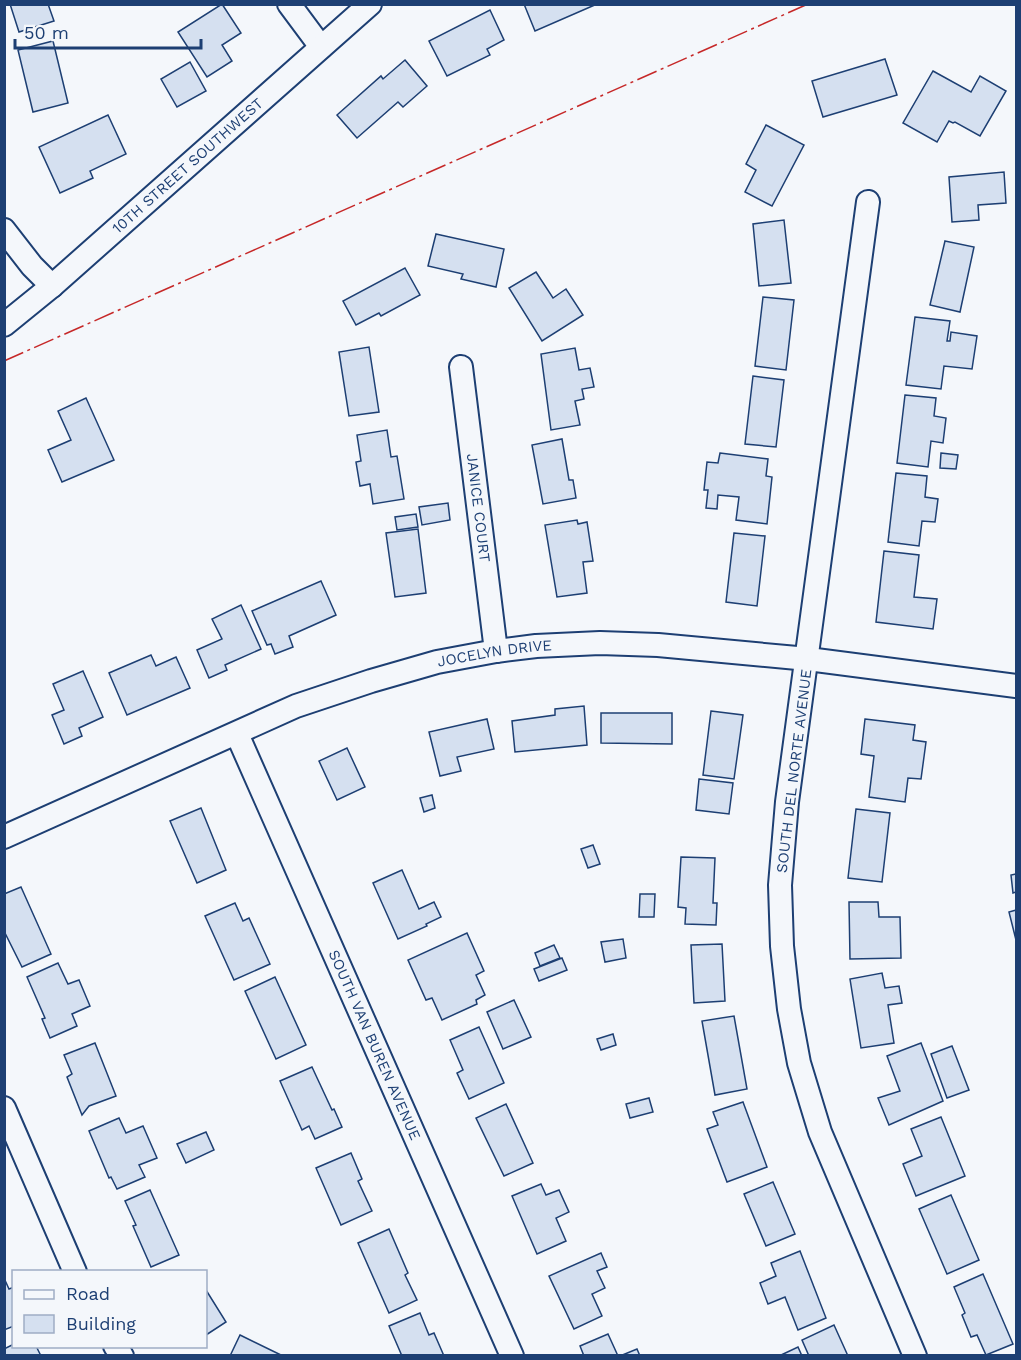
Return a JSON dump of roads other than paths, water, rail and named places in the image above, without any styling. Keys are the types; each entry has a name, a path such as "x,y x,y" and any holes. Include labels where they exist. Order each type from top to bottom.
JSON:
{"street":[{"path":"290,4 321,47"},
{"name":"10TH STREET SOUTHWEST","path":"4,325 52,286 370,4"},
{"name":"SOUTH DEL NORTE AVENUE","path":"868,202 808,660 787,802 780,885 782,946 789,1009 800,1063 820,1132 915,1356"},
{"path":"4,230 32,266 52,286"},
{"name":"JANICE COURT","path":"460,368 496,651"},
{"name":"JOCELYN DRIVE","path":"4,837 296,706 437,662 496,651 536,646 600,643 658,645 808,660 1017,686"},
{"name":"SOUTH VAN BUREN AVENUE","path":"237,734 512,1356"},
{"path":"4,1108 74,1270"}]}
